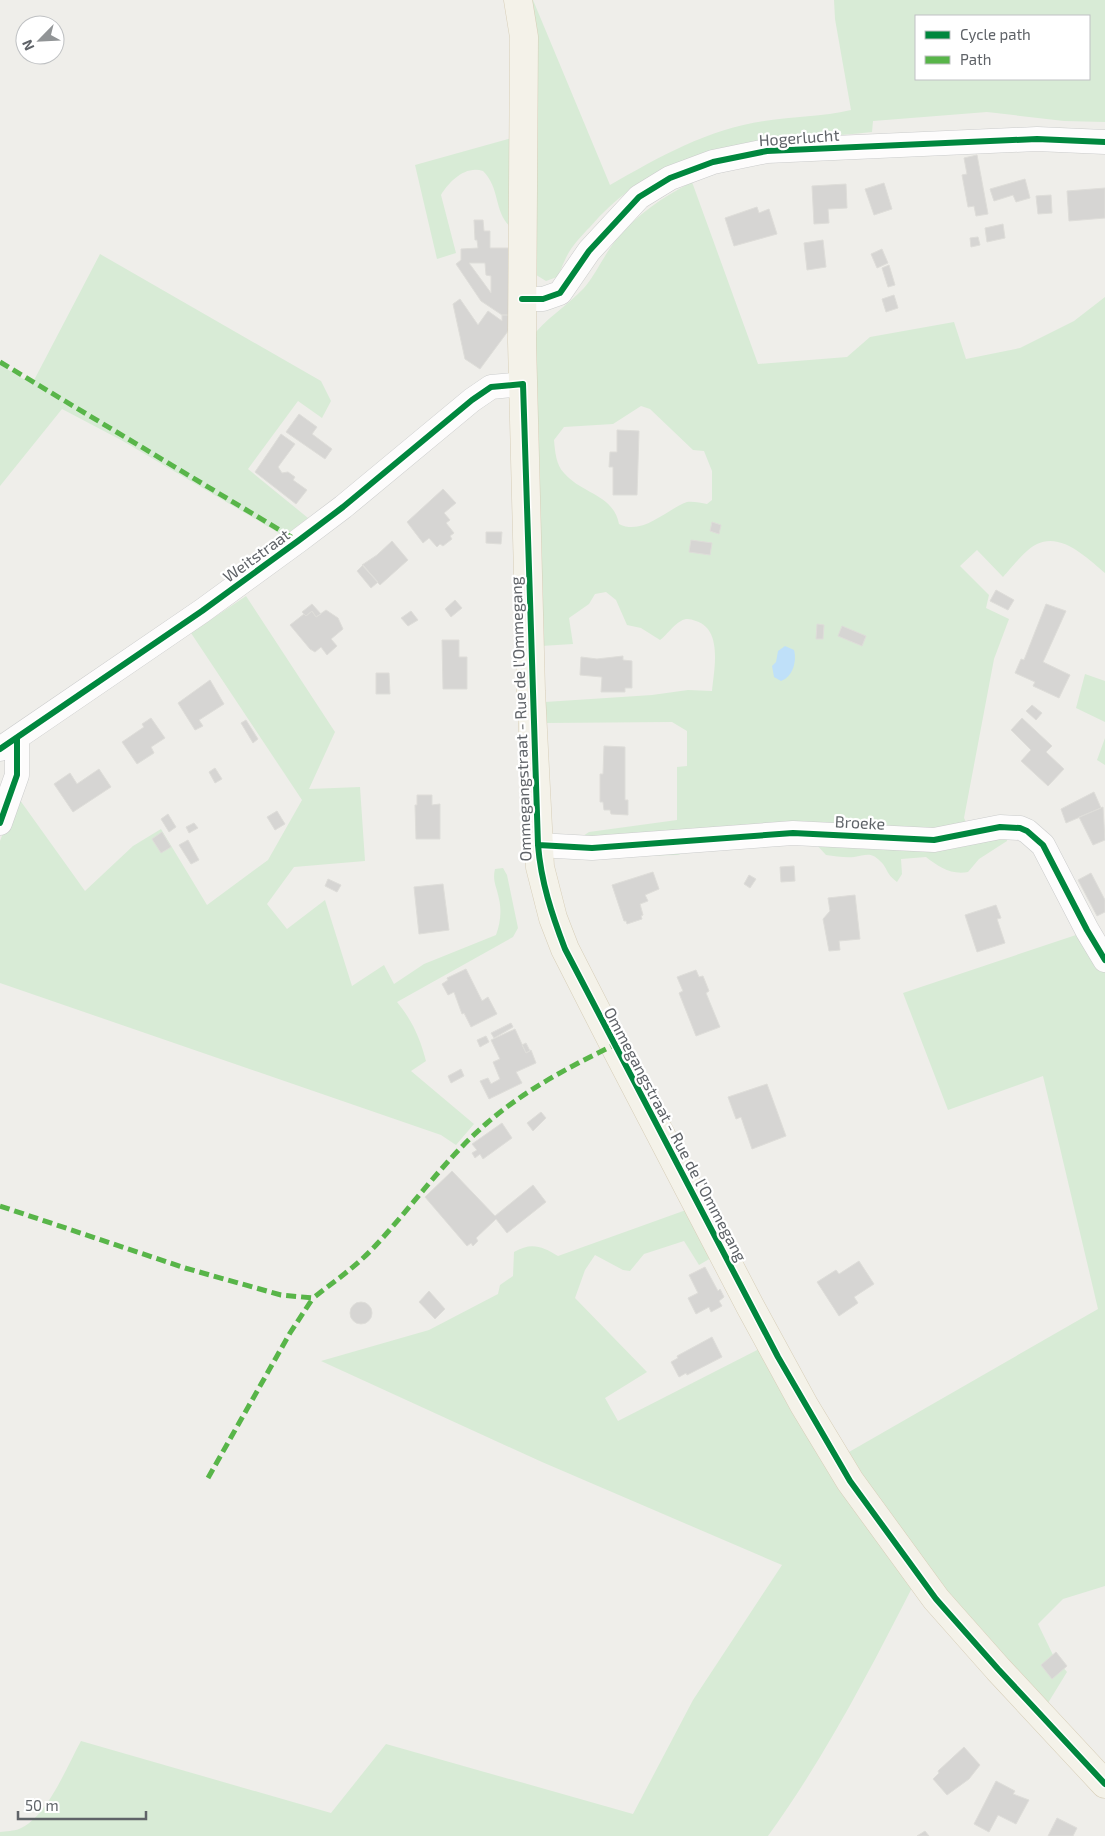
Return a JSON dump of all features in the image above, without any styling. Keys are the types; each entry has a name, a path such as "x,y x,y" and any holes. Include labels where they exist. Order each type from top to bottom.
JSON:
{"main road":[{"name":"Ommegangstraat - Rue de l'Ommegang","path":"518,0 524,37 523,384 538,845 540,873 546,894 565,949 750,1306 850,1481 920,1579 998,1670 1105,1784"}],"street":[{"name":"Hogerlucht","path":"522,299 543,299 560,293 588,251 639,198 670,178 713,162 767,151 786,150 1037,139 1105,142"},
{"name":"Weitstraat","path":"8,744 202,611 343,507 472,400 491,387 523,384"},
{"path":"0,824 16,775 8,744"},
{"name":"Broeke","path":"538,845 592,848 793,833 934,840 1000,827 1020,828 1036,837 1043,846 1105,960"}],"green space":[{"path":"525,0 533,0 610,185 665,155 723,130 764,121 851,110 835,19 834,0 1105,0 1105,122 1064,121 987,112 873,121 872,132 756,143 720,150 685,161 652,176 620,198 576,242 557,277 546,281 533,273"},
{"path":"515,137 515,231 503,217 489,178 483,171 470,170 453,180 441,195 456,253 437,259 415,165"},
{"path":"692,182 758,364 847,357 870,337 954,322 966,359 1020,348 1074,321 1105,297 1105,573 1083,555 1065,544 1046,541 1033,546 1003,577 977,550 960,566 989,595 986,608 1009,619 994,659 964,818 973,835 1006,830 1007,841 979,859 968,872 951,871 926,857 901,859 902,874 897,882 890,876 883,864 873,856 847,857 826,855 815,843 698,848 678,855 595,857 583,836 589,832 677,820 677,767 687,766 687,731 672,722 545,723 545,702 652,695 688,690 712,691 715,651 710,633 705,626 694,620 686,619 681,621 660,640 641,628 627,625 616,600 606,592 595,594 589,604 569,618 573,644 541,646 531,338 584,288 612,246 633,222 651,207","holes":["641,406 650,409 693,450 704,451 712,471 712,500 707,504 687,502 645,524 637,527 628,527 619,524 616,514 604,500 579,486 561,470 555,453 554,440 564,427 613,424"]},
{"path":"100,254 321,381 331,401 322,418 298,401 248,469 308,518 284,536 121,440 62,409 0,486 0,365 32,384"},
{"path":"246,596 335,732 309,789 360,787 365,861 294,867 267,904 287,929 325,900 352,986 384,965 394,984 424,964 496,935 500,909 494,881 495,869 503,868 507,875 518,928 513,937 397,1002 415,1030 426,1061 411,1071 474,1124 456,1145 441,1135 0,983 0,841 17,796 85,891 133,846 161,829 207,905 268,860 302,800 191,633"},
{"path":"1085,674 1105,681 1105,722 1076,708"},
{"path":"1105,738 1105,765 1097,760"},
{"path":"1082,933 1105,973 1105,1586 1063,1599 1038,1624 1053,1655 1067,1672 1048,1703 1015,1680 842,1456 1098,1309 1043,1076 948,1110 903,993"},
{"path":"686,1210 711,1258 699,1265 684,1241 644,1254 630,1271 623,1270 595,1255 585,1270 575,1298 647,1372 605,1398 618,1421 763,1347 914,1584 828,1744 768,1836 0,1836 0,1832 19,1829 39,1814 55,1790 81,1741 331,1813 386,1744 633,1814 693,1700 782,1565 542,1462 321,1361 429,1330 498,1294 500,1285 513,1276 514,1252 520,1249 536,1246 558,1256"}],"water":[{"path":"785,646 794,650 795,659 789,676 781,681 774,677 772,666 776,662 778,651"}],"building":[{"path":"977,155 988,214 976,216 974,206 968,207 962,175 967,174 964,158"},
{"path":"1025,179 1030,198 1016,202 1013,195 994,201 990,189"},
{"path":"884,183 892,209 874,215 865,189"},
{"path":"846,184 847,208 828,209 829,223 814,224 812,186"},
{"path":"1105,188 1105,218 1069,221 1067,191"},
{"path":"1051,195 1052,213 1038,214 1036,196"},
{"path":"757,207 759,213 769,209 777,234 734,246 725,218"},
{"path":"474,220 483,220 484,231 490,231 490,248 514,248 514,315 502,315 481,301 456,264 461,260 461,249 478,248 477,240 475,240","holes":["469,263 485,263 486,275 491,276 491,293"]},
{"path":"1003,224 1005,238 987,242 985,228"},
{"path":"978,237 980,245 971,247 970,238"},
{"path":"823,240 826,267 807,270 804,243"},
{"path":"882,249 888,263 877,268 871,254"},
{"path":"889,265 895,285 888,287 882,268"},
{"path":"894,295 898,308 886,312 882,299"},
{"path":"460,299 478,325 488,311 502,321 502,315 514,315 514,323 480,369 465,359 453,304"},
{"path":"299,414 317,427 312,434 332,449 325,459 286,432"},
{"path":"617,430 639,431 637,495 613,495 613,467 609,467 610,452 617,452"},
{"path":"281,434 295,444 278,467 282,473 288,472 295,477 293,480 307,490 296,504 255,472"},
{"path":"443,489 456,503 444,513 450,520 446,523 454,533 450,536 452,539 443,546 440,544 437,547 429,538 423,543 407,522"},
{"path":"712,522 721,525 719,534 710,531"},
{"path":"486,532 502,532 501,544 486,543"},
{"path":"691,540 712,543 710,555 689,552"},
{"path":"392,541 408,560 380,585 362,565 377,555"},
{"path":"363,565 378,582 371,588 357,571"},
{"path":"996,590 1014,600 1008,610 990,601"},
{"path":"455,600 462,608 451,617 445,609"},
{"path":"312,604 321,614 316,617 312,611 306,616 302,612"},
{"path":"1046,604 1066,611 1043,662 1070,675 1059,698 1033,686 1035,682 1015,673 1021,659 1024,660"},
{"path":"326,610 338,618 343,629 331,639 337,646 327,655 321,647 315,652 310,649 290,625 304,614 306,616 312,611 316,617"},
{"path":"411,611 418,620 408,626 401,618"},
{"path":"817,624 824,625 823,639 816,639"},
{"path":"842,626 866,636 862,646 838,636"},
{"path":"442,640 459,640 459,657 467,657 467,689 443,689"},
{"path":"623,656 623,660 632,661 632,688 625,688 625,692 601,692 602,677 580,675 581,657 597,659"},
{"path":"376,673 389,673 390,694 376,694"},
{"path":"210,680 224,704 199,720 203,726 195,730 178,703"},
{"path":"1032,705 1042,713 1036,720 1026,711"},
{"path":"151,718 165,738 151,747 154,753 137,764 122,742 144,727 142,724"},
{"path":"1022,718 1052,746 1046,752 1064,769 1048,786 1021,761 1031,750 1011,730"},
{"path":"246,720 258,739 253,743 241,723"},
{"path":"604,746 625,747 625,800 628,800 628,815 611,814 610,810 604,810 603,802 600,802 600,774 603,774"},
{"path":"215,768 222,779 215,783 209,772"},
{"path":"99,769 111,787 73,812 54,784 70,773 77,784"},
{"path":"1094,792 1101,808 1066,823 1061,809"},
{"path":"417,795 432,795 432,805 440,804 440,839 416,839 415,805 417,805"},
{"path":"1103,807 1105,840 1093,845 1079,817"},
{"path":"277,811 285,824 275,830 267,817"},
{"path":"168,814 176,827 169,832 161,819"},
{"path":"194,823 198,828 189,833 186,827"},
{"path":"162,832 171,847 161,853 152,839"},
{"path":"188,840 199,860 191,864 179,845"},
{"path":"794,866 795,881 781,882 780,867"},
{"path":"653,872 659,889 645,895 648,901 640,904 643,915 641,916 642,919 627,924 624,921 612,885"},
{"path":"1091,873 1105,900 1105,912 1097,916 1078,880"},
{"path":"749,875 756,879 750,888 744,884"},
{"path":"328,879 341,885 337,892 325,886"},
{"path":"443,884 449,930 419,934 414,887"},
{"path":"855,895 860,939 839,941 840,950 829,951 823,919 830,911 828,898"},
{"path":"996,905 1001,918 997,919 1005,943 977,952 965,915"},
{"path":"466,969 482,1001 488,997 497,1014 471,1027 464,1013 462,1014 454,992 448,995 442,984 448,980 447,978"},
{"path":"696,970 699,977 703,976 709,991 706,993 720,1027 696,1036 679,993 683,991 677,977"},
{"path":"511,1023 513,1027 494,1038 491,1033"},
{"path":"515,1029 526,1053 531,1050 536,1063 516,1072 522,1083 489,1099 480,1081 488,1078 491,1084 500,1079 493,1062 500,1059 491,1040"},
{"path":"486,1036 489,1042 480,1047 477,1040"},
{"path":"526,1043 530,1051 526,1053 522,1045"},
{"path":"461,1069 464,1076 451,1083 448,1076"},
{"path":"767,1084 786,1136 752,1149 741,1117 736,1119 728,1097"},
{"path":"541,1112 546,1118 533,1131 527,1123"},
{"path":"502,1123 512,1138 483,1159 480,1154 475,1158 472,1153 477,1150 472,1144"},
{"path":"452,1171 495,1216 533,1185 546,1202 507,1233 496,1219 476,1238 478,1241 473,1246 471,1243 467,1246 425,1197"},
{"path":"859,1261 874,1284 854,1297 858,1303 839,1316 817,1282 836,1270 839,1274"},
{"path":"705,1267 718,1291 720,1289 724,1297 719,1301 722,1306 711,1312 709,1307 696,1314 688,1298 698,1293 689,1275"},
{"path":"429,1291 445,1309 435,1319 419,1302"},
{"path":"361,1302 369,1305 372,1313 369,1321 361,1324 353,1321 350,1313 353,1305"},
{"path":"712,1337 722,1357 687,1375 686,1373 679,1377 671,1362 678,1358 677,1356"},
{"path":"1056,1652 1067,1666 1052,1679 1041,1665"},
{"path":"964,1747 980,1765 969,1779 947,1795 933,1779 939,1773 938,1771"},
{"path":"996,1781 1015,1791 1013,1794 1029,1800 1016,1824 998,1815 989,1832 974,1824"},
{"path":"1057,1818 1077,1828 1073,1836 1048,1836"},
{"path":"925,1831 929,1836 917,1836"}],"marked path":[{"path":"0,362 298,541"},
{"path":"0,1206 185,1268 281,1295 313,1298 370,1252 444,1166 487,1123 517,1100 548,1080 614,1045"},
{"path":"208,1478 290,1333 313,1298"}],"cycle path":[{"path":"522,299 543,299 560,293 589,251 639,197 670,178 713,162 767,151 1037,139 1105,142"},
{"path":"0,749 202,611 298,541 343,507 472,400 491,387 523,384 538,845 548,898 565,949 778,1357 850,1481 936,1599 1105,1784"},
{"path":"0,823 17,775 17,738"},
{"path":"538,845 592,848 793,833 934,840 1000,827 1020,828 1027,831 1043,845 1087,930 1105,960"}]}
